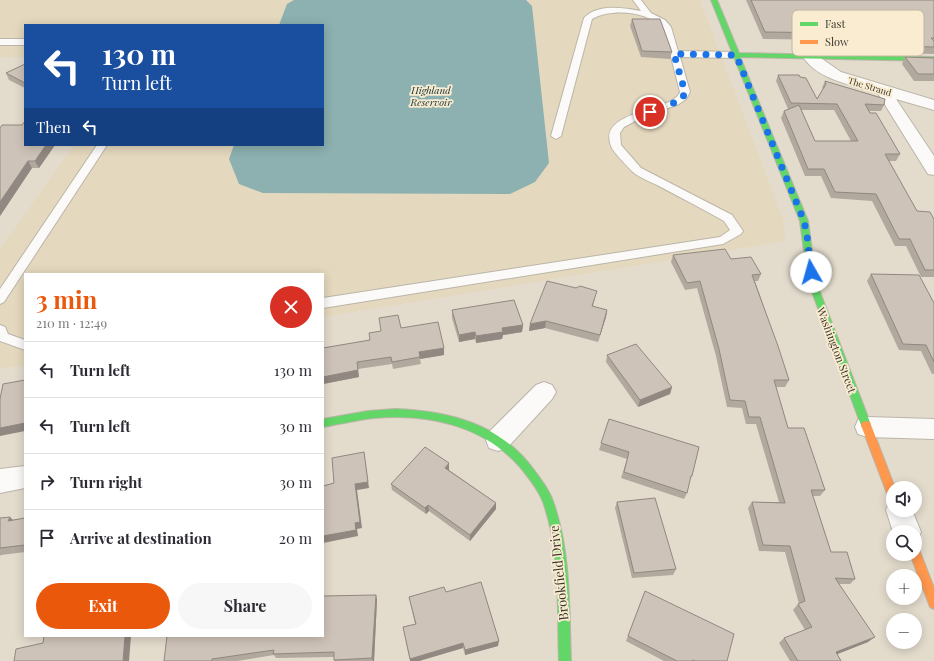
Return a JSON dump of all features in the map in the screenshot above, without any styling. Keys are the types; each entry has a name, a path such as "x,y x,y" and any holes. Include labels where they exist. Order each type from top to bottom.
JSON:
{"street":[{"name":"Washington Street","path":"714,0 804,221 811,272 816,292 887,481"},
{"path":"736,55 934,59"},
{"name":"The Strand","path":"810,57 836,75 934,105"},
{"path":"883,90 934,170"},
{"path":"498,440 544,392"},
{"name":"Brookfield Drive","path":"324,423 375,414 435,416 463,424 498,440 516,454 535,477 550,506 560,566 565,661"},
{"path":"867,427 934,429"},
{"path":"0,481 24,477"},
{"path":"918,561 934,603"}],"lane":[{"path":"637,0 648,15"},
{"path":"324,303 722,240 737,231 728,218 637,170 616,146 615,133 620,125 636,117 676,102 683,97 685,92 668,29 662,22 648,15 612,9 600,11 588,18 556,136"},
{"path":"0,42 24,42"},
{"path":"674,54 736,55"},
{"path":"0,299 101,146"},
{"path":"0,330 2,337 24,345"}],"shaded area":[{"path":"0,0 700,0 784,222 785,241 324,317 324,273 24,273 24,366 0,368 0,249 73,146 324,146 324,24 24,24 24,57 0,57"}],"water":[{"name":"Highland Reservoir","path":"294,0 526,0 532,6 549,163 535,182 510,194 263,193 239,184 229,159 234,146 324,146 324,24 279,24 287,4"}],"building":[{"path":"751,0 934,0 934,38 931,38 934,41 934,47 924,47 924,10 792,10 792,32 765,32"},
{"path":"632,19 660,19 672,52 642,51"},
{"path":"905,57 934,58 934,74 918,74"},
{"path":"24,64 24,82 6,73"},
{"path":"778,75 799,75 800,77 806,78 817,99 826,84 825,81 885,99 884,105 865,104 870,113 876,113 900,154 885,154 917,211 930,212 934,219 934,270 925,270 910,239 899,239 876,194 835,192 824,169 808,169 784,111 799,105 815,141 858,141 837,104 791,103"},
{"path":"24,122 24,146 45,146 35,161 28,161 0,202 0,128 2,125 22,125"},
{"path":"725,249 731,259 751,257 761,274 752,275 789,380 774,380 788,428 804,428 825,490 811,490 831,552 847,552 855,579 835,578 875,637 836,652 841,661 798,661 784,638 812,627 798,604 805,601 790,546 763,545 752,502 785,503 760,417 749,417 745,401 730,400 719,349 700,281 687,283 673,255"},
{"path":"871,274 919,275 934,303 934,362 926,345 903,344"},
{"path":"547,281 576,288 580,286 597,291 592,306 607,310 600,335 546,321 530,324"},
{"path":"514,300 523,325 502,328 503,332 476,336 475,332 459,335 452,310"},
{"path":"398,315 401,328 438,322 444,348 419,352 420,357 392,362 391,357 357,362 358,370 324,377 324,348 370,340 369,333 381,331 379,318"},
{"path":"636,344 672,387 640,400 607,355"},
{"path":"24,380 24,423 0,428 0,399 3,384"},
{"path":"609,419 699,447 687,493 624,472 629,452 601,443"},
{"path":"425,447 449,463 445,468 496,503 470,535 428,505 425,508 391,484"},
{"path":"364,452 368,482 355,484 360,522 355,523 356,530 324,536 324,486 334,483 332,458"},
{"path":"655,498 676,569 634,573 617,502"},
{"path":"10,517 8,521 24,518 24,545 0,548 0,518"},
{"path":"481,582 499,641 465,650 463,643 410,659 403,627 416,624 409,597 444,587 446,592"},
{"path":"645,591 734,634 727,661 677,661 628,636"},
{"path":"376,595 372,658 334,660 334,652 273,654 274,650 212,659 212,661 164,661 167,637 324,637 324,596"},
{"path":"44,637 125,637 123,661 14,661 16,649 43,643"}],"traffic: fast":[{"path":"714,0 804,221 811,273 816,292 866,425"},
{"path":"736,55 934,59"},
{"path":"324,423 374,414 395,413 437,417 478,429 497,439 513,452 527,468 543,491 555,526 561,564 565,661"}],"traffic: slow":[{"path":"866,425 887,481"},
{"path":"918,561 934,603"}],"route":[{"path":"650,112 676,102 683,97 685,92 674,54 736,55 804,221 811,272"}]}
